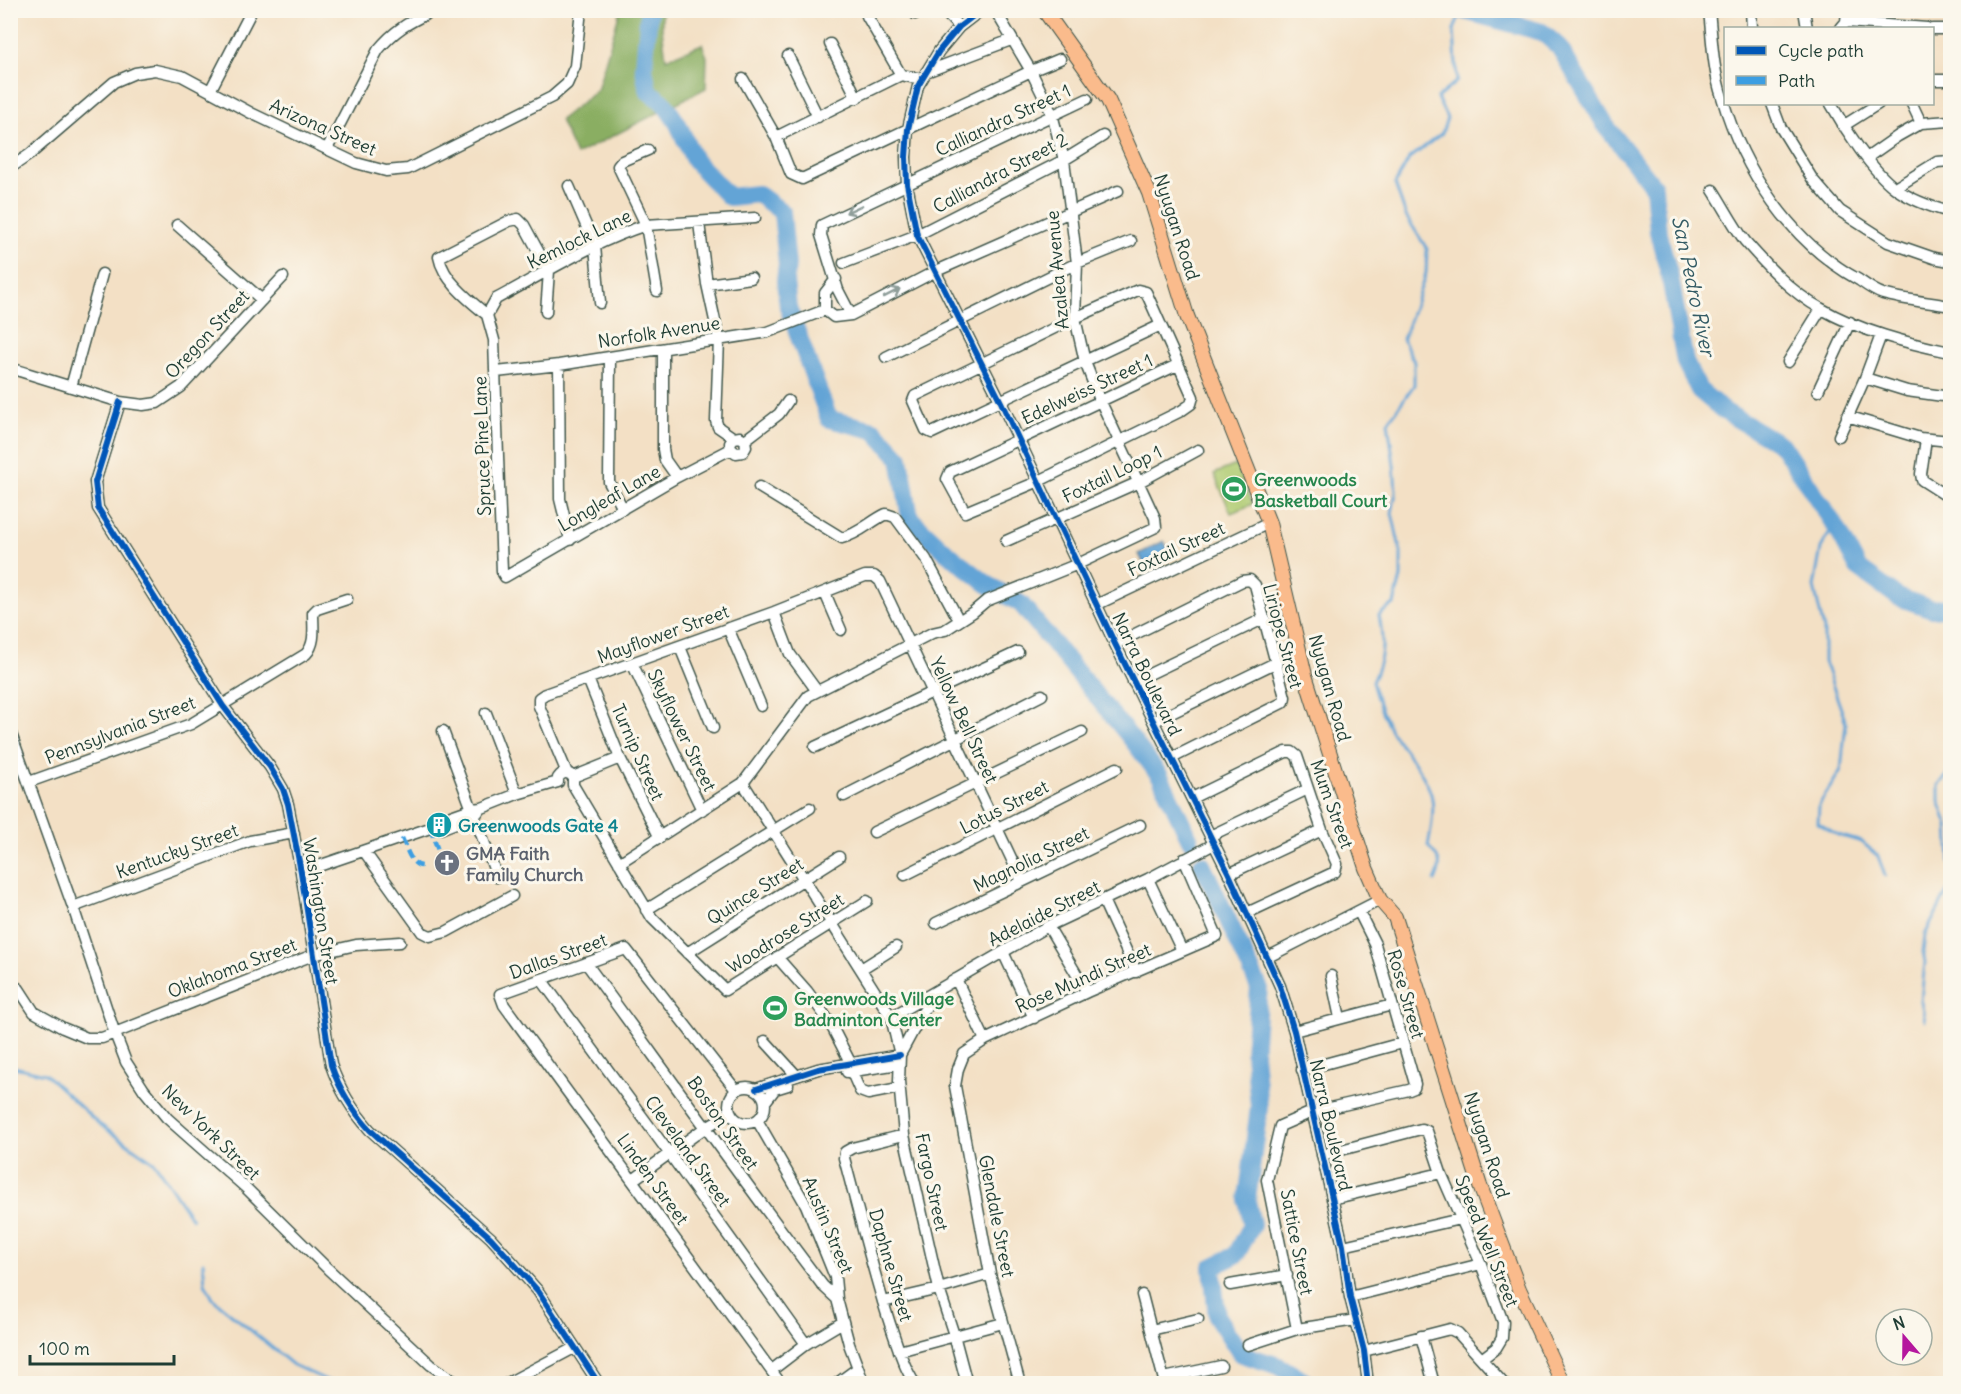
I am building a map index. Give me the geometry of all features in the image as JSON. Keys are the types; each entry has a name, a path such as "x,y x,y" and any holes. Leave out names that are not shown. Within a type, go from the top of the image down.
{"main road":[{"name":"Nyugan Road","path":"1044,10 1108,100 1149,193 1187,316 1269,523 1305,675 1366,868 1380,900 1395,917 1480,1186 1519,1289 1563,1383"}],"street":[{"path":"210,91 252,10"},
{"path":"327,149 378,50 400,27 434,10"},
{"name":"Arizona Street","path":"10,168 29,155 114,82 135,73 155,70 182,76 356,163 386,171 408,169 552,97 567,84 575,66 581,10"},
{"path":"943,10 959,27"},
{"name":"Narra Boulevard","path":"981,10 959,27 939,51 918,86 908,129 907,184 918,235 934,272 1001,402 1114,644 1230,874 1280,986 1294,1031 1343,1246 1350,1297 1364,1351 1368,1383"},
{"name":"Azalea Avenue","path":"995,10 1031,71 1052,114 1064,160 1077,263 1075,318 1085,362 1100,400 1155,518 1156,527 1078,564"},
{"path":"1709,10 1722,77 1721,95 1724,103"},
{"path":"1751,10 1752,27"},
{"path":"1804,10 1807,27"},
{"path":"867,16 901,75"},
{"path":"1845,20 1886,27"},
{"path":"1934,29 1950,29"},
{"path":"776,138 901,75 924,76 1011,40"},
{"path":"830,44 857,98"},
{"path":"788,56 818,117"},
{"path":"743,79 776,138 791,174 802,179 1060,59"},
{"path":"1934,80 1950,81"},
{"name":"Calliandra Street 1","path":"836,279 821,235 822,225 1087,99"},
{"path":"1725,105 1751,166 1779,211 1810,245 1844,272 1881,293 1950,306"},
{"path":"1772,105 1780,128 1813,180 1840,211 1888,242 1934,258 1950,261"},
{"path":"1832,105 1843,126 1895,188 1919,202 1950,212"},
{"path":"1843,126 1876,105"},
{"path":"1912,105 1921,123"},
{"path":"1868,157 1921,123 1950,121"},
{"name":"Calliandra Street 2","path":"844,263 918,235 1064,160 1103,136"},
{"path":"648,150 622,161 618,166 646,225 657,291"},
{"path":"1895,188 1937,162 1950,161"},
{"path":"569,186 595,246 600,303"},
{"path":"1713,190 1744,239 1772,269 1821,309 1904,343 1950,352"},
{"path":"836,279 825,293 822,311 834,317 851,315 934,272 1118,191"},
{"name":"Kemlock Lane","path":"488,315 496,299 595,246 646,225 755,218"},
{"path":"488,315 464,297 441,264 439,257 509,221 518,219 524,225 549,271 546,312"},
{"path":"699,223 707,284 719,339 716,421 718,427 740,439 779,414 788,401"},
{"path":"177,225 262,300"},
{"path":"886,357 1077,263 1131,241"},
{"path":"10,274 10,296"},
{"path":"71,387 102,274"},
{"name":"Oregon Street","path":"10,368 120,402 143,405 157,403 181,387 283,277"},
{"path":"707,284 750,278"},
{"path":"836,279 838,290 851,315"},
{"path":"1037,482 1191,404 1193,397 1146,291 1138,290 1075,318 912,398 928,433 932,433 1161,325"},
{"path":"1788,362 1821,309"},
{"name":"Norfolk Avenue","path":"496,372 559,365 768,332 822,311"},
{"name":"Spruce Pine Lane","path":"488,315 494,340 502,572 505,577"},
{"path":"1818,391 1850,322"},
{"path":"1839,436 1881,335"},
{"path":"663,349 663,449 665,460 677,477"},
{"path":"610,357 609,482 623,509"},
{"path":"559,365 560,499 570,540"},
{"name":"Edelweiss Street 1","path":"1037,482 965,512 947,479 948,475 1018,440 1177,365"},
{"path":"1865,378 1907,391 1950,397"},
{"name":"Washington Street","path":"120,402 95,482 98,508 223,706 273,771 288,804 331,1065 340,1090 352,1110 370,1130 491,1238 538,1291 599,1383"},
{"path":"1847,416 1926,439 1950,441"},
{"name":"Longleaf Lane","path":"505,577 677,477 731,449 730,443 740,439"},
{"path":"1926,439 1922,480 1950,498"},
{"name":"Foxtail Loop 1","path":"1006,540 1139,482 1198,450"},
{"path":"759,487 842,538 853,536 872,520 886,514 895,517 926,559 956,615"},
{"name":"Foxtail Street","path":"1096,605 1269,523"},
{"path":"932,633 943,623 969,608 1078,564"},
{"name":"Mayflower Street","path":"571,778 539,706 539,698 544,694 680,647 865,576 874,576"},
{"name":"Yellow Bell Street","path":"874,576 880,581 1022,880"},
{"name":"Liriope Street","path":"1114,644 1242,581 1250,580 1255,585 1277,662 1285,697 1284,702 1172,758"},
{"path":"825,593 841,630"},
{"name":"Pennsylvania Street","path":"29,782 191,724 223,706 306,654 312,648 313,613 317,609 347,599"},
{"path":"619,864 743,783 808,696 932,633 945,630 983,603"},
{"path":"774,612 790,654 817,691"},
{"path":"1133,682 1265,618"},
{"path":"728,628 760,706"},
{"path":"680,647 713,728"},
{"path":"815,747 1018,652"},
{"path":"1155,722 1277,662"},
{"name":"Skyflower Street","path":"632,663 702,810"},
{"name":"Turnip Street","path":"588,679 620,758 660,838"},
{"path":"844,796 1042,694"},
{"path":"486,712 517,794"},
{"path":"443,730 476,811 497,877"},
{"name":"New York Street","path":"10,731 73,907 114,1031 132,1072 144,1090 167,1118 245,1187 328,1269 431,1365 458,1383"},
{"path":"874,832 1082,732"},
{"name":"Mum Street","path":"1192,798 1286,752 1292,752 1297,756 1337,869 1335,872 1247,913"},
{"path":"301,872 430,828 437,822 558,782 560,775 571,778 620,758"},
{"name":"Lotus Street","path":"905,875 1117,768"},
{"name":"Woodrose Street","path":"571,778 646,910 724,990 867,901"},
{"path":"743,783 891,1017 900,1059 796,1075 756,1089 746,1087 736,1090 729,1104 731,1113 740,1121 757,1120 764,1112 765,1102 775,1089 852,1067"},
{"name":"Adelaide Street","path":"891,1017 1048,926 1148,879 1212,840 1308,789"},
{"path":"646,910 810,808"},
{"name":"Magnolia Street","path":"936,923 1140,825"},
{"path":"1230,874 1322,830"},
{"name":"Kentucky Street","path":"73,907 250,842 294,833"},
{"path":"364,851 422,932 430,936 446,932 513,896"},
{"name":"Quince Street","path":"687,953 839,857"},
{"name":"Rose Mundi Street","path":"964,1054 985,1040 1087,992 1217,936 1184,859"},
{"path":"1148,879 1182,951"},
{"path":"1103,900 1136,972"},
{"path":"1268,957 1380,900"},
{"name":"Rose Street","path":"1312,1112 1414,1088 1415,1084 1375,944 1359,912"},
{"path":"1048,926 1087,992"},
{"name":"Oklahoma Street","path":"10,983 20,989 34,1012 87,1038 102,1038 114,1031 313,955 356,945 400,942"},
{"path":"861,969 896,947"},
{"name":"Dallas Street","path":"500,994 626,949 736,1090"},
{"path":"1003,952 1034,1018"},
{"path":"777,957 807,991 829,1021 852,1067 860,1091 868,1094 899,1088"},
{"name":"Boston Street","path":"586,963 750,1190 823,1286 837,1299"},
{"path":"1331,976 1340,1018"},
{"path":"956,978 985,1040"},
{"name":"Cleveland Street","path":"541,979 806,1344"},
{"name":"Fargo Street","path":"934,992 900,1059 899,1088 904,1136 939,1289 967,1383"},
{"name":"Linden Street","path":"500,994 504,1005 781,1383"},
{"path":"1294,1031 1392,1005"},
{"path":"765,1041 796,1075"},
{"path":"1302,1070 1402,1043"},
{"name":"Glendale Street","path":"964,1054 955,1086 990,1274 1020,1383"},
{"path":"756,1089 765,1102"},
{"name":"Sattice Street","path":"1297,1329 1267,1180 1280,1126 1312,1112"},
{"path":"633,1180 706,1127 731,1113"},
{"name":"Austin Street","path":"757,1120 806,1205 835,1277 837,1299 843,1322 864,1383"},
{"name":"Speed Well Street","path":"1322,1155 1421,1130 1427,1131 1441,1173 1481,1264 1503,1322 1502,1338 1496,1348 1483,1358"},
{"name":"Daphne Street","path":"904,1136 852,1148 845,1152 844,1158 883,1302 899,1351 915,1383"},
{"path":"1332,1199 1441,1173"},
{"path":"1343,1246 1460,1218"},
{"path":"1350,1297 1481,1264"},
{"path":"883,1302 990,1274"},
{"path":"1230,1285 1287,1275"},
{"path":"1142,1295 1164,1381 1221,1366"},
{"path":"1150,1330 1198,1319"},
{"path":"1248,1345 1297,1329 1356,1320"},
{"path":"772,1370 806,1344 843,1322"},
{"path":"899,1351 1003,1323"},
{"path":"1364,1351 1450,1329 1458,1333 1483,1358 1504,1383"},
{"path":"1421,1336 1434,1383"},
{"path":"506,1383 574,1348"},
{"path":"836,1383 858,1368"}],"green space":[{"path":"620,11 662,11 666,59 702,44 707,57 706,88 576,155 560,120 597,90"},
{"name":"Greenwoods Basketball Court","path":"1236,465 1253,504 1231,513 1214,474"}],"water":[{"path":"1164,541 1171,555 1146,568 1139,554"}],"waterway":[{"path":"649,10 644,68 648,91 663,102 678,124 694,160 729,197 758,194 782,212 788,307 829,419 874,430 900,458 910,518 945,551 987,584 1021,604 1160,776 1190,840"},
{"name":"San Pedro River","path":"1461,10 1542,32 1559,47 1606,126 1654,187 1658,232 1670,277 1685,362 1699,390 1724,411 1783,446 1839,532 1858,568 1898,597 1932,609 1950,607"},
{"path":"1435,881 1439,862 1428,846 1433,813 1431,794 1420,771 1389,728 1372,682 1382,649 1379,615 1394,604 1401,577 1401,553 1392,513 1396,492 1388,422 1414,385 1414,362 1403,339 1426,273 1427,249 1406,216 1395,184 1409,159 1442,133 1447,118 1437,98 1457,81 1454,30 1461,11"},
{"path":"1834,525 1821,548 1814,587 1824,630 1824,661 1846,723 1841,770 1819,805 1818,823 1838,835 1862,842 1878,856 1885,876"},
{"path":"1950,773 1939,784 1939,801 1948,825 1950,863"},
{"path":"1202,864 1259,987 1254,1054 1259,1107 1247,1200 1252,1225 1236,1255 1212,1267 1217,1317 1241,1354 1279,1366 1309,1384"},
{"path":"1925,1021 1921,1001 1925,935 1950,886"},
{"path":"10,1066 45,1074 99,1124 154,1162 192,1219"},
{"path":"203,1262 205,1283 213,1299 293,1365 335,1384"}],"marked path":[{"path":"430,828 440,856"},
{"path":"402,838 413,861 420,866 425,866"}],"cycle path":[{"path":"981,10 959,27 939,51 918,86 908,129 906,157 907,184 917,235 1001,402 1115,644 1229,874 1280,986 1294,1031 1343,1246 1350,1297 1364,1351 1368,1384"},
{"path":"120,402 95,482 98,508 223,706 270,767 283,789 301,872 331,1065 338,1083 352,1108 370,1130 491,1238 538,1291 599,1384"},
{"path":"756,1089 818,1069 900,1055"}],"place":[{"name":"Greenwoods Basketball Court","path":"1234,489"},
{"name":"Greenwoods Gate 4","path":"439,825"},
{"name":"GMA Faith Family Church","path":"447,863"},
{"name":"Greenwoods Village Badminton Center","path":"775,1008"}]}
